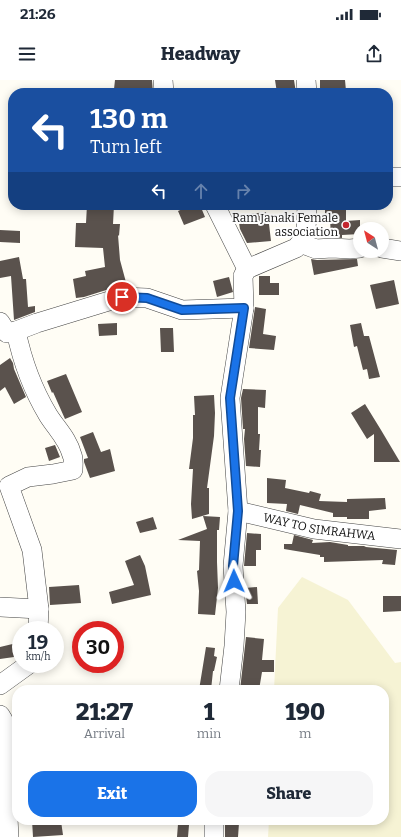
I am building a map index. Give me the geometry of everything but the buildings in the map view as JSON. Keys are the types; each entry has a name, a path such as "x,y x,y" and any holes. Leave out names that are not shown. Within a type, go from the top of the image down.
{"street":[{"path":"218,210 247,269"},
{"path":"230,685 236,612 233,566 238,511 230,398 244,308 244,276 247,269 296,248 306,235 308,210"},
{"path":"300,243 316,249 353,249"},
{"path":"389,249 401,251"},
{"path":"38,621 39,609 32,550 9,486 28,477 72,470 73,456 63,434 49,416 38,395 20,351 8,327 37,323 122,297 147,298 182,310 244,308"},
{"name":"WAY TO SIMRAHWA","path":"238,511 314,529 401,539"},
{"path":"0,607 39,609"},
{"path":"0,684 16,673"},
{"path":"0,715 2,720 9,837"},
{"path":"214,825 214,837"}],"shaded area":[{"path":"302,577 348,600 395,663 401,662 401,837 268,837 269,825 389,825 389,685 274,685 278,608"}],"place":[{"name":"Ram Janaki Female association","path":"346,225"}],"route":[{"path":"122,297 147,298 182,310 244,308 230,398 238,511 233,566 234,581"}]}
